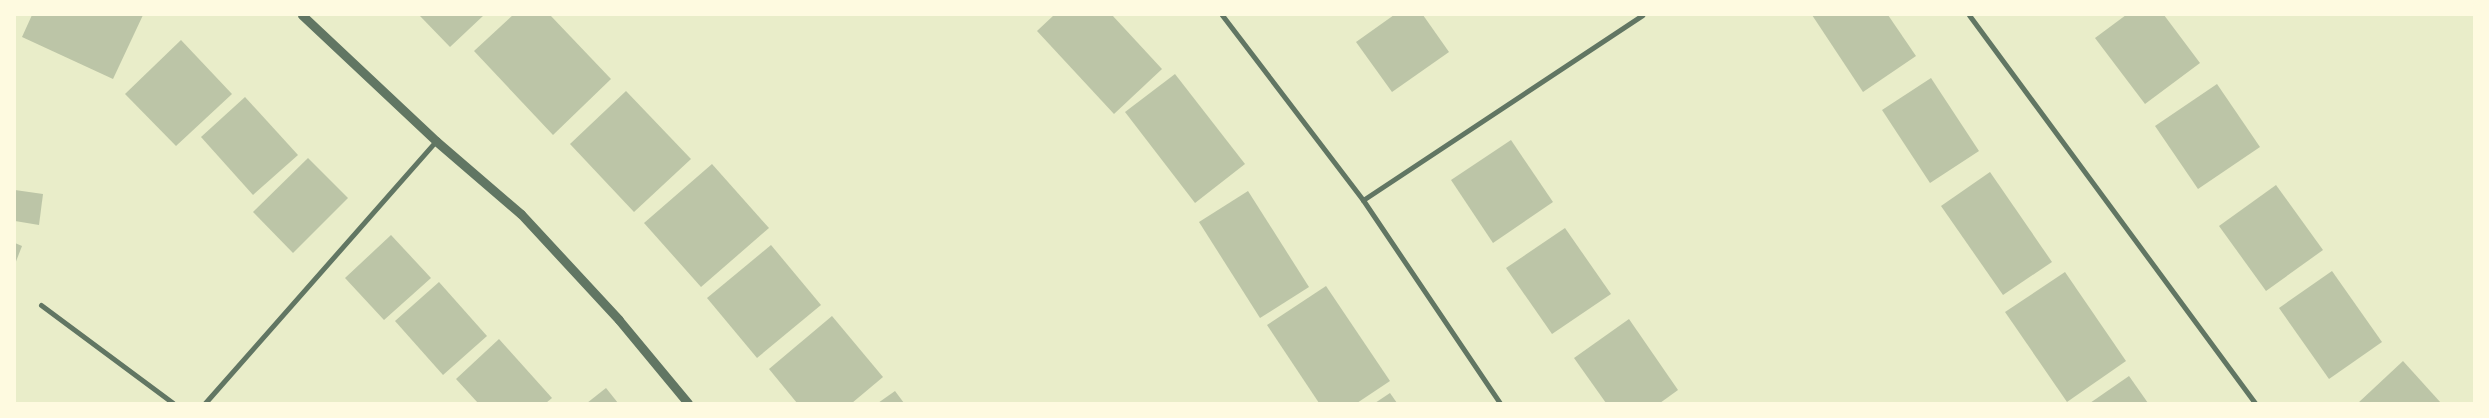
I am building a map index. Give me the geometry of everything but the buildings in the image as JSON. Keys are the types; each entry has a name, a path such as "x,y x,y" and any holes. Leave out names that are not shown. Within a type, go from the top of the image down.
{"street":[{"path":"302,15 436,141 520,214 619,320 688,403"},
{"path":"1222,15 1363,200 1500,403"},
{"path":"1363,200 1642,15"},
{"path":"1969,15 2255,403"},
{"path":"206,403 436,141"},
{"path":"41,305 173,403"}]}
